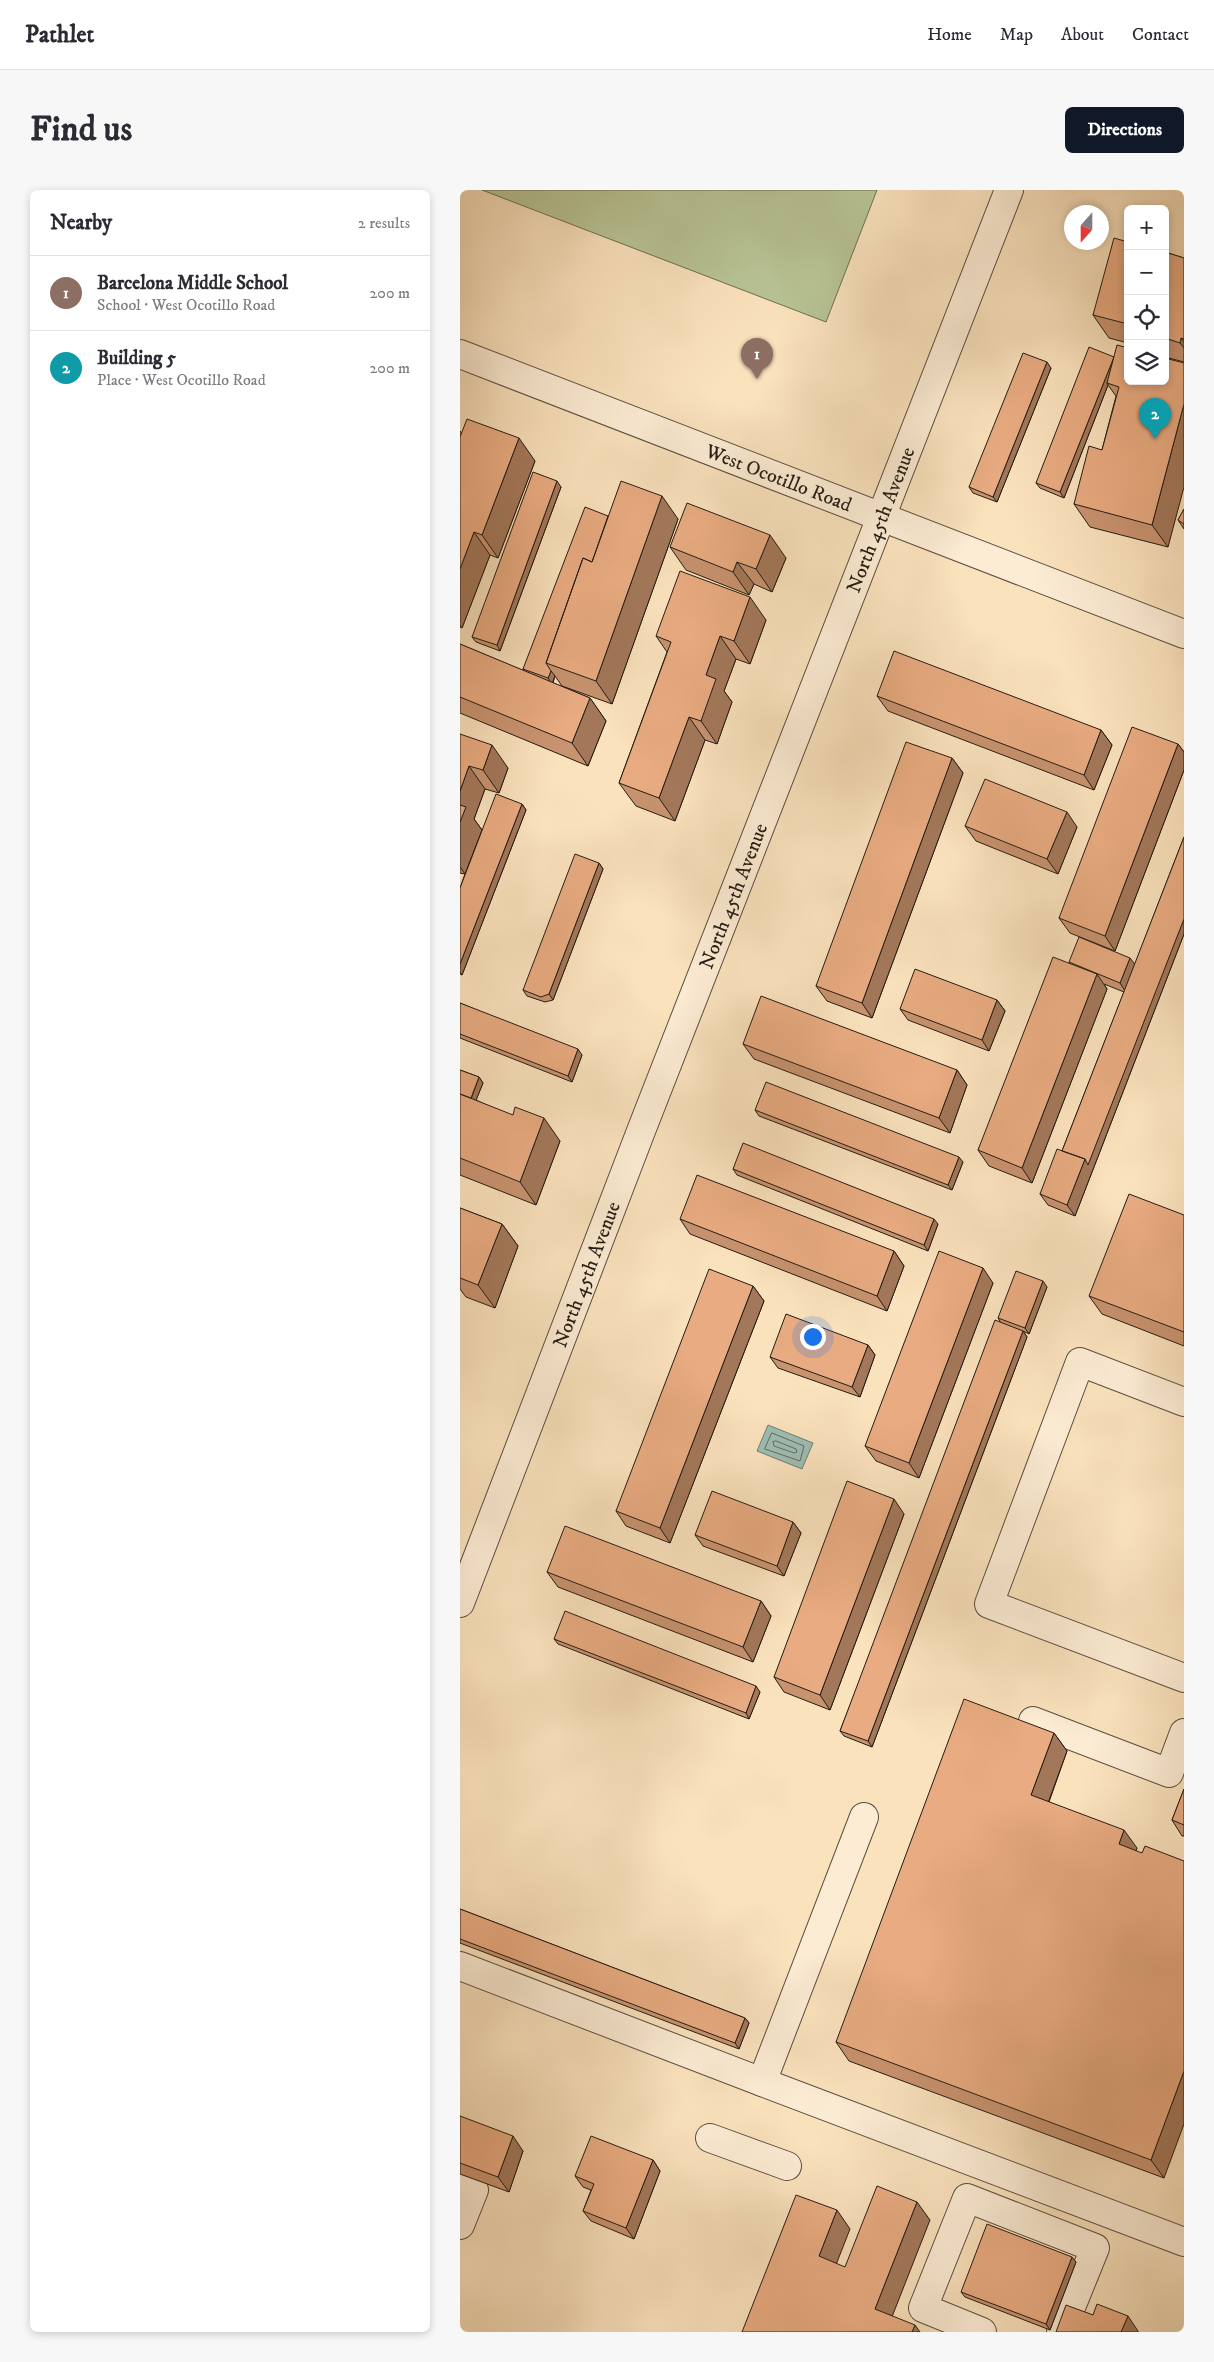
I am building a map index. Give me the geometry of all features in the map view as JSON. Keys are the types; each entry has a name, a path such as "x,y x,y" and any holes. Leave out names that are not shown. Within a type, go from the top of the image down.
{"street":[{"name":"North 45th Avenue","path":"460,1603 641,1131 882,518 1008,190"},
{"name":"West Ocotillo Road","path":"460,354 1184,634"},
{"path":"1184,1402 1080,1362 988,1604 1184,1678"},
{"path":"1033,1721 1169,1773 1184,1733"},
{"path":"762,2082 864,1817"},
{"path":"460,1966 1184,2242"},
{"path":"710,2138 787,2166"},
{"path":"1004,2212 1017,2179"},
{"path":"460,2185 474,2190 460,2224"},
{"path":"982,2332 923,2308 967,2198 1095,2248 1061,2332"}],"green space":[{"path":"482,190 877,190 826,322"}],"water":[{"path":"768,1425 813,1443 802,1469 757,1451"}],"building":[{"path":"1114,238 1124,241 1124,323 1093,315"},
{"path":"1169,253 1184,258 1184,339 1181,338 1180,343 1169,339"},
{"path":"1117,345 1124,347 1124,385 1169,385 1169,359 1184,363 1184,404 1152,525 1074,504 1089,446 1102,450 1119,387 1107,383"},
{"path":"1089,347 1114,357 1060,492 1036,483"},
{"path":"1023,353 1047,362 993,497 969,487"},
{"path":"467,419 519,438 482,535 474,532 460,569 460,437"},
{"path":"533,472 557,481 497,645 472,637"},
{"path":"621,481 662,496 596,681 546,663 583,558 592,562"},
{"path":"687,503 770,535 756,569 737,562 733,572 670,547"},
{"path":"585,507 608,516 592,562 583,558 546,663 551,671 548,678 523,669"},
{"path":"1184,509 1184,524 1178,520"},
{"path":"680,571 750,597 734,641 720,636 706,675 716,679 701,721 689,717 659,798 619,783 671,642 656,636"},
{"path":"460,644 590,698 572,743 460,697"},
{"path":"894,651 1101,730 1084,775 877,696"},
{"path":"1132,727 1178,744 1105,936 1059,918"},
{"path":"460,734 492,745 483,770 469,766 460,791"},
{"path":"906,742 952,758 862,1003 816,986"},
{"path":"985,779 1067,812 1047,859 965,826"},
{"path":"496,794 522,804 460,964 460,888"},
{"path":"460,805 466,807 460,822"},
{"path":"1184,837 1184,919 1088,1165 1085,1159 1062,1151"},
{"path":"575,854 599,863 549,994 541,997 523,990"},
{"path":"1079,937 1130,958 1120,983 1069,962"},
{"path":"1053,957 1097,974 1022,1168 978,1150"},
{"path":"915,969 997,1000 982,1040 900,1009"},
{"path":"761,996 957,1070 939,1118 743,1044"},
{"path":"460,1003 578,1049 568,1076 460,1034"},
{"path":"460,1070 479,1077 471,1098 460,1094"},
{"path":"766,1082 959,1157 948,1185 755,1110"},
{"path":"460,1094 513,1115 515,1107 544,1118 520,1182 460,1158"},
{"path":"743,1143 934,1219 924,1245 733,1169"},
{"path":"1057,1149 1085,1159 1067,1205 1040,1194"},
{"path":"697,1175 894,1251 877,1296 680,1219"},
{"path":"1129,1194 1184,1215 1184,1332 1089,1296"},
{"path":"460,1208 502,1224 478,1285 460,1278"},
{"path":"939,1251 983,1268 909,1463 865,1446"},
{"path":"709,1269 753,1286 660,1528 616,1511"},
{"path":"1016,1271 1043,1281 1025,1328 998,1318"},
{"path":"786,1314 868,1345 852,1387 770,1357"},
{"path":"995,1320 1023,1331 868,1741 840,1731"},
{"path":"847,1481 894,1499 820,1695 774,1677"},
{"path":"712,1491 793,1522 777,1566 695,1535"},
{"path":"565,1526 761,1601 743,1647 547,1572"},
{"path":"565,1611 756,1686 746,1713 554,1639"},
{"path":"964,1699 1054,1733 1031,1795 1124,1830 1119,1844 1142,1853 1145,1846 1184,1861 1184,2071 1151,2160 836,2042"},
{"path":"1184,1789 1184,1825 1172,1820"},
{"path":"460,1909 745,2018 735,2043 460,1939"},
{"path":"460,2116 513,2136 498,2177 460,2163"},
{"path":"591,2136 653,2160 626,2228 583,2211 594,2184 575,2176"},
{"path":"877,2186 917,2202 875,2309 915,2325 912,2332 742,2332 796,2195 837,2210 819,2256 845,2267"},
{"path":"987,2224 1072,2257 1046,2324 961,2292"},
{"path":"1097,2304 1128,2316 1121,2332 1056,2332 1066,2305 1093,2315"}],"place":[{"name":"Barcelona Middle School","path":"757,379"},
{"name":"Building 5","path":"1155,439"}]}
